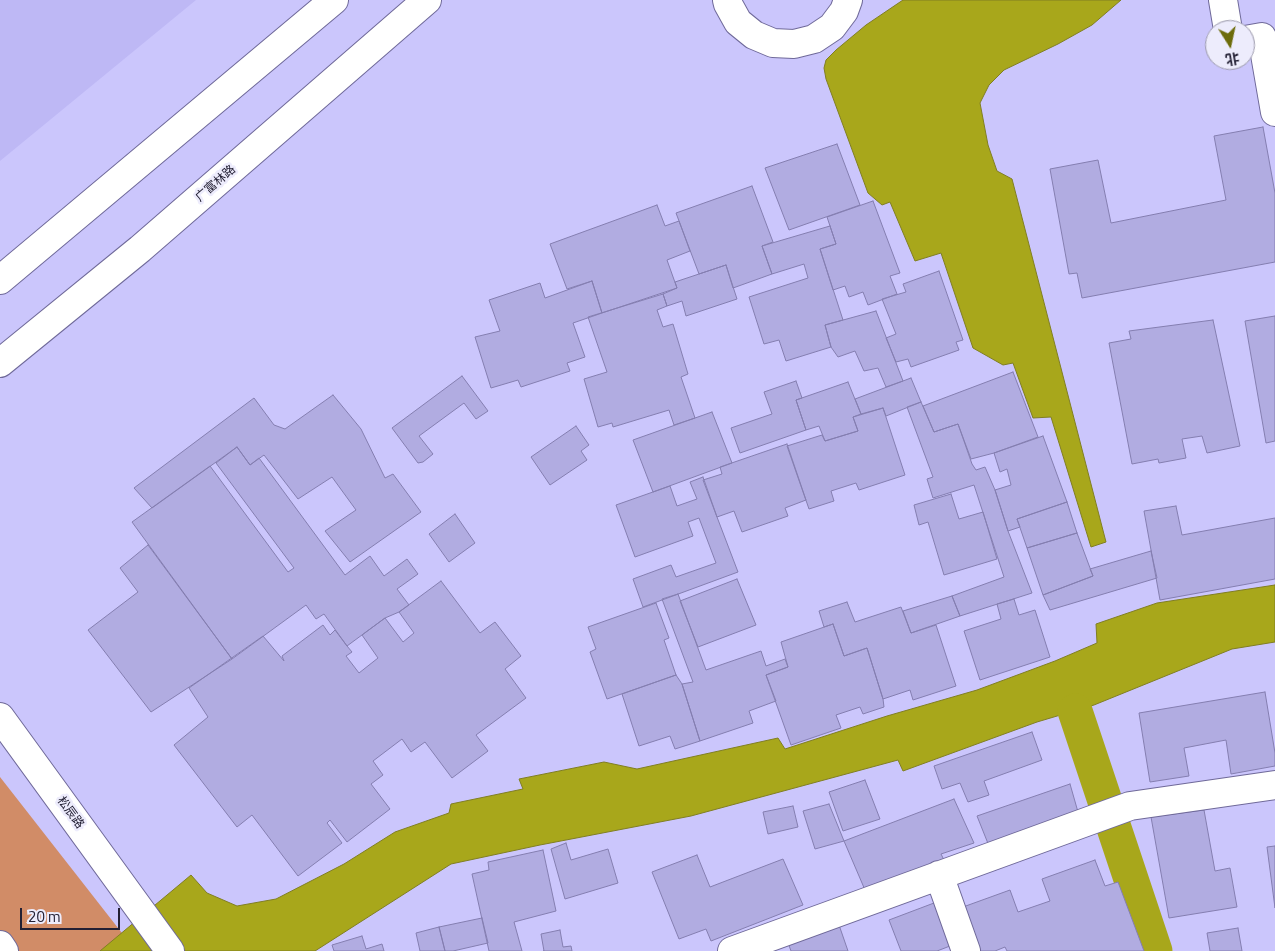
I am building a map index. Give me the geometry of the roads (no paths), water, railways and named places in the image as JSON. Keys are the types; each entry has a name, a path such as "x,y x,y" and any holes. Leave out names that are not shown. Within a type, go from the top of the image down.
{"street":[{"path":"0,280 334,0"},
{"name":"广富林路","path":"0,363 140,249 427,0"},
{"path":"727,0 738,22 754,36 773,43 794,44 814,39 832,27 844,10 848,0"},
{"path":"1255,34 1262,37 1275,112"},
{"name":"松辰路","path":"0,717 170,951"},
{"path":"732,951 1130,806 1275,785"},
{"path":"939,876 966,951"},
{"path":"0,945 4,951"}],"waterway":[{"path":"1075,711 1155,951"}]}
